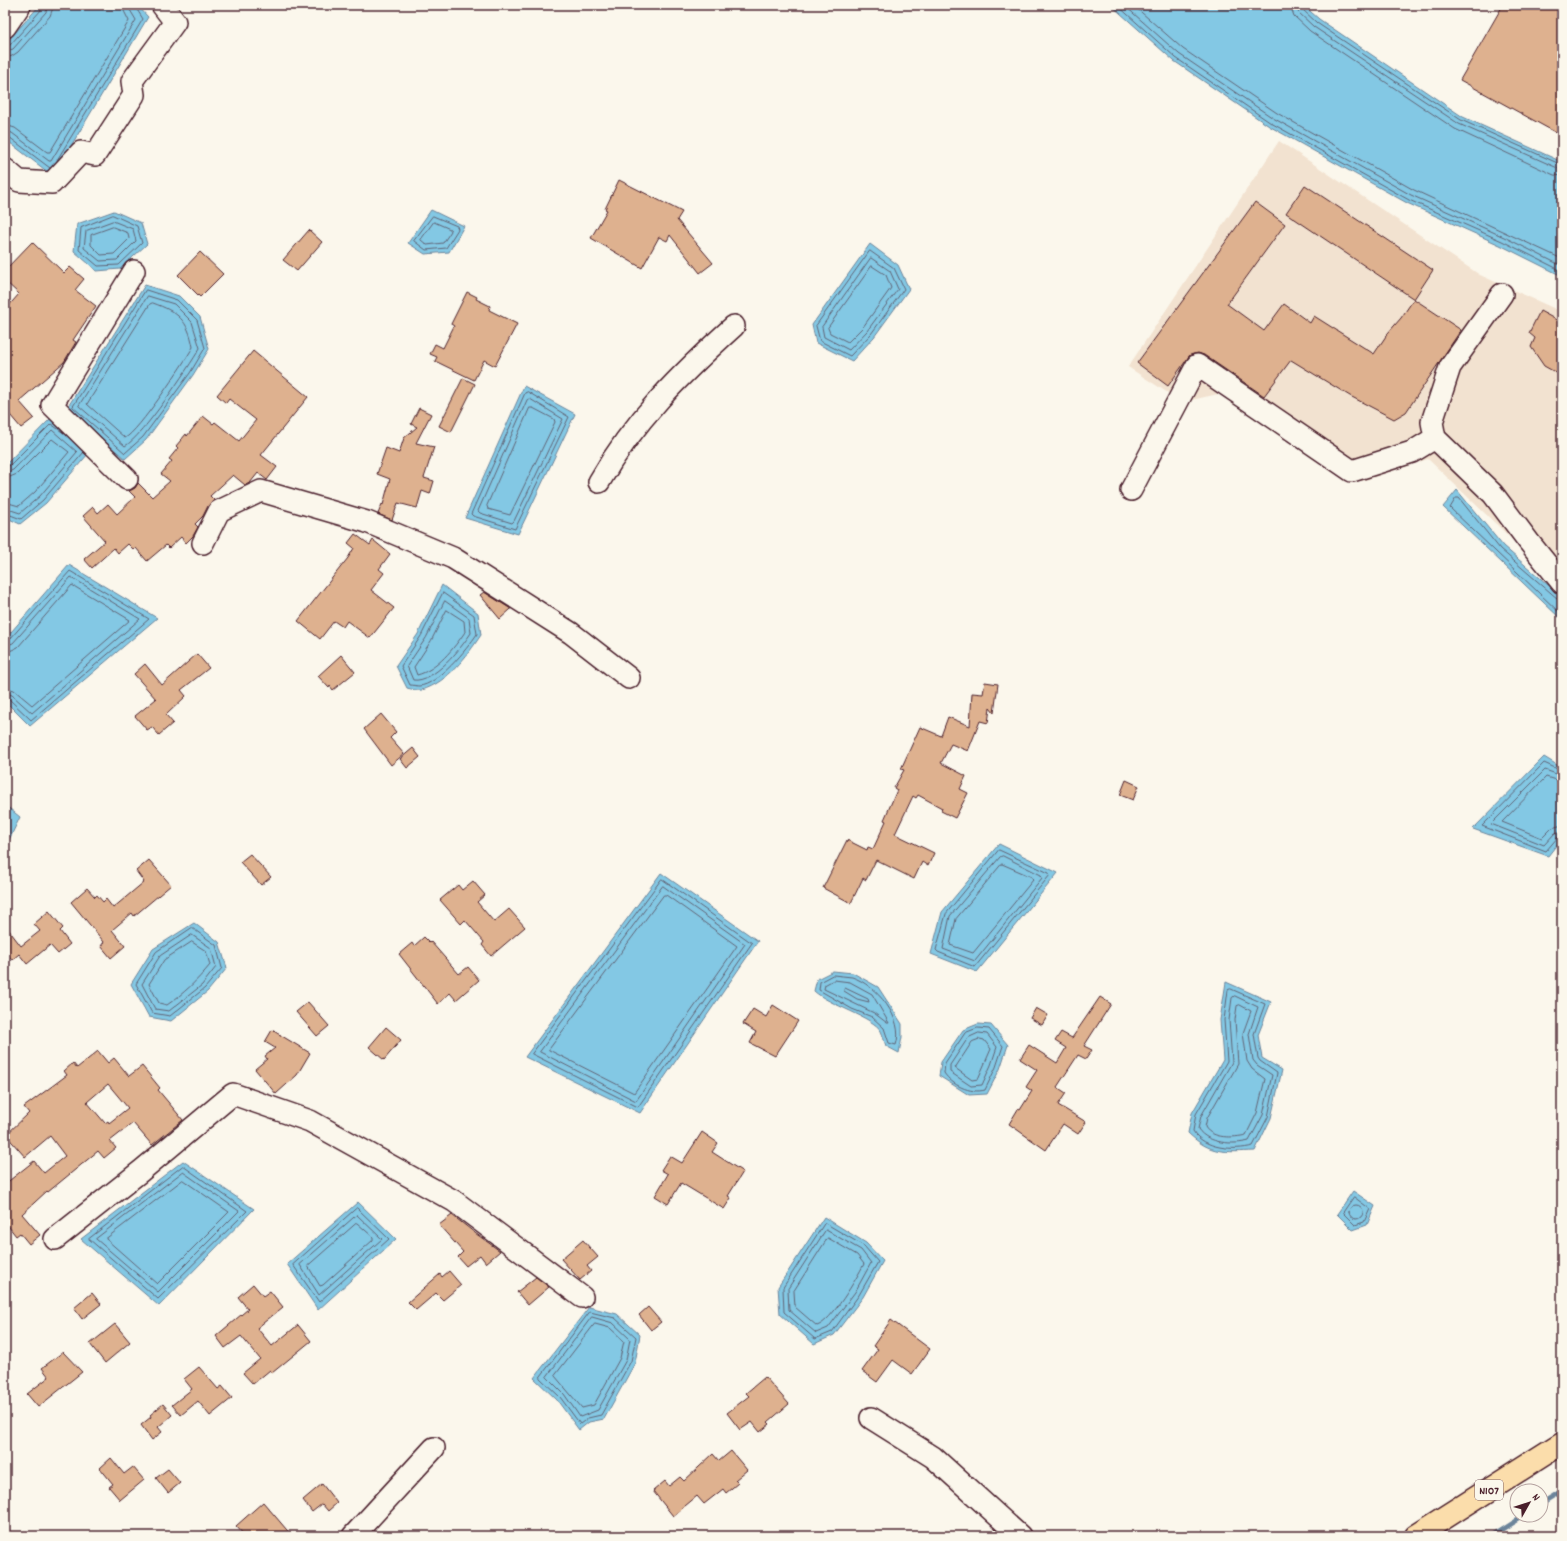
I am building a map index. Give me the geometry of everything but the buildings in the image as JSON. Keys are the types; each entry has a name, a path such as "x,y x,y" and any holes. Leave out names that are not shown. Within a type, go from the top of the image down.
{"highway":[{"name":"N107","path":"1416,1536 1562,1443"}],"street":[{"path":"5,27 20,5"},
{"path":"5,169 19,182 52,183 81,152 95,155 134,95 132,81 175,22 162,5"},
{"path":"127,479 52,405 134,271"},
{"path":"1502,294 1450,367 1432,422 1435,438 1493,494 1562,583"},
{"path":"599,482 617,451 675,381 734,326"},
{"path":"1131,490 1197,365 1352,471 1412,452 1435,438"},
{"path":"203,542 219,511 260,491 367,522 453,558 571,633 629,678"},
{"path":"55,1239 141,1171 234,1094 310,1121 454,1201 582,1297"},
{"path":"871,1418 933,1457 1020,1536"},
{"path":"354,1536 434,1448"}],"shaded area":[{"path":"1279,141 1480,275 1562,312 1562,587 1428,459 1362,481 1223,393 1182,402 1128,367"}],"water":[{"path":"40,5 137,5 148,17 53,176 5,139 5,44"},
{"path":"1111,5 1303,5 1319,19 1463,117 1562,162 1562,276 1500,245 1407,203 1269,126 1174,61"},
{"path":"431,210 464,226 449,252 425,254 408,243"},
{"path":"114,211 141,223 147,244 120,269 97,271 74,251 77,224"},
{"path":"870,244 898,265 909,289 874,337 852,361 816,343 812,325"},
{"path":"145,285 179,296 200,317 209,349 193,375 146,440 125,459 67,408"},
{"path":"524,386 575,414 518,534 465,518"},
{"path":"52,417 88,454 46,503 20,524 5,517 5,465"},
{"path":"1457,490 1503,546 1562,597 1562,620 1443,507"},
{"path":"69,565 157,618 30,726 5,701 5,639"},
{"path":"442,585 478,613 481,635 463,660 440,681 422,690 407,688 396,666 418,634"},
{"path":"1544,757 1562,768 1562,838 1548,856 1473,829"},
{"path":"5,805 20,817 9,840 5,843"},
{"path":"999,844 1058,873 977,972 931,954 942,912"},
{"path":"661,873 758,941 640,1113 525,1057"},
{"path":"194,923 219,942 227,968 208,991 171,1021 149,1017 131,984 153,949"},
{"path":"833,971 853,973 878,987 902,1024 902,1037 899,1053 886,1046 881,1031 876,1026 814,991 817,979"},
{"path":"1226,982 1271,1002 1258,1035 1262,1058 1282,1070 1271,1118 1255,1151 1227,1152 1211,1149 1188,1133 1192,1113 1223,1060 1220,1020"},
{"path":"978,1024 991,1025 1008,1045 1000,1069 987,1094 969,1095 939,1076 941,1062 963,1030"},
{"path":"183,1161 254,1209 159,1306 81,1239"},
{"path":"1353,1191 1375,1206 1367,1225 1353,1230 1337,1214"},
{"path":"358,1202 396,1239 318,1310 287,1264"},
{"path":"824,1217 866,1243 883,1261 863,1297 834,1335 814,1344 780,1314 778,1287"},
{"path":"589,1307 617,1314 640,1335 635,1363 604,1419 589,1422 579,1430 557,1400 534,1378"}],"waterway":[{"path":"1549,1499 1562,1491"},
{"path":"1490,1536 1510,1523"}]}
